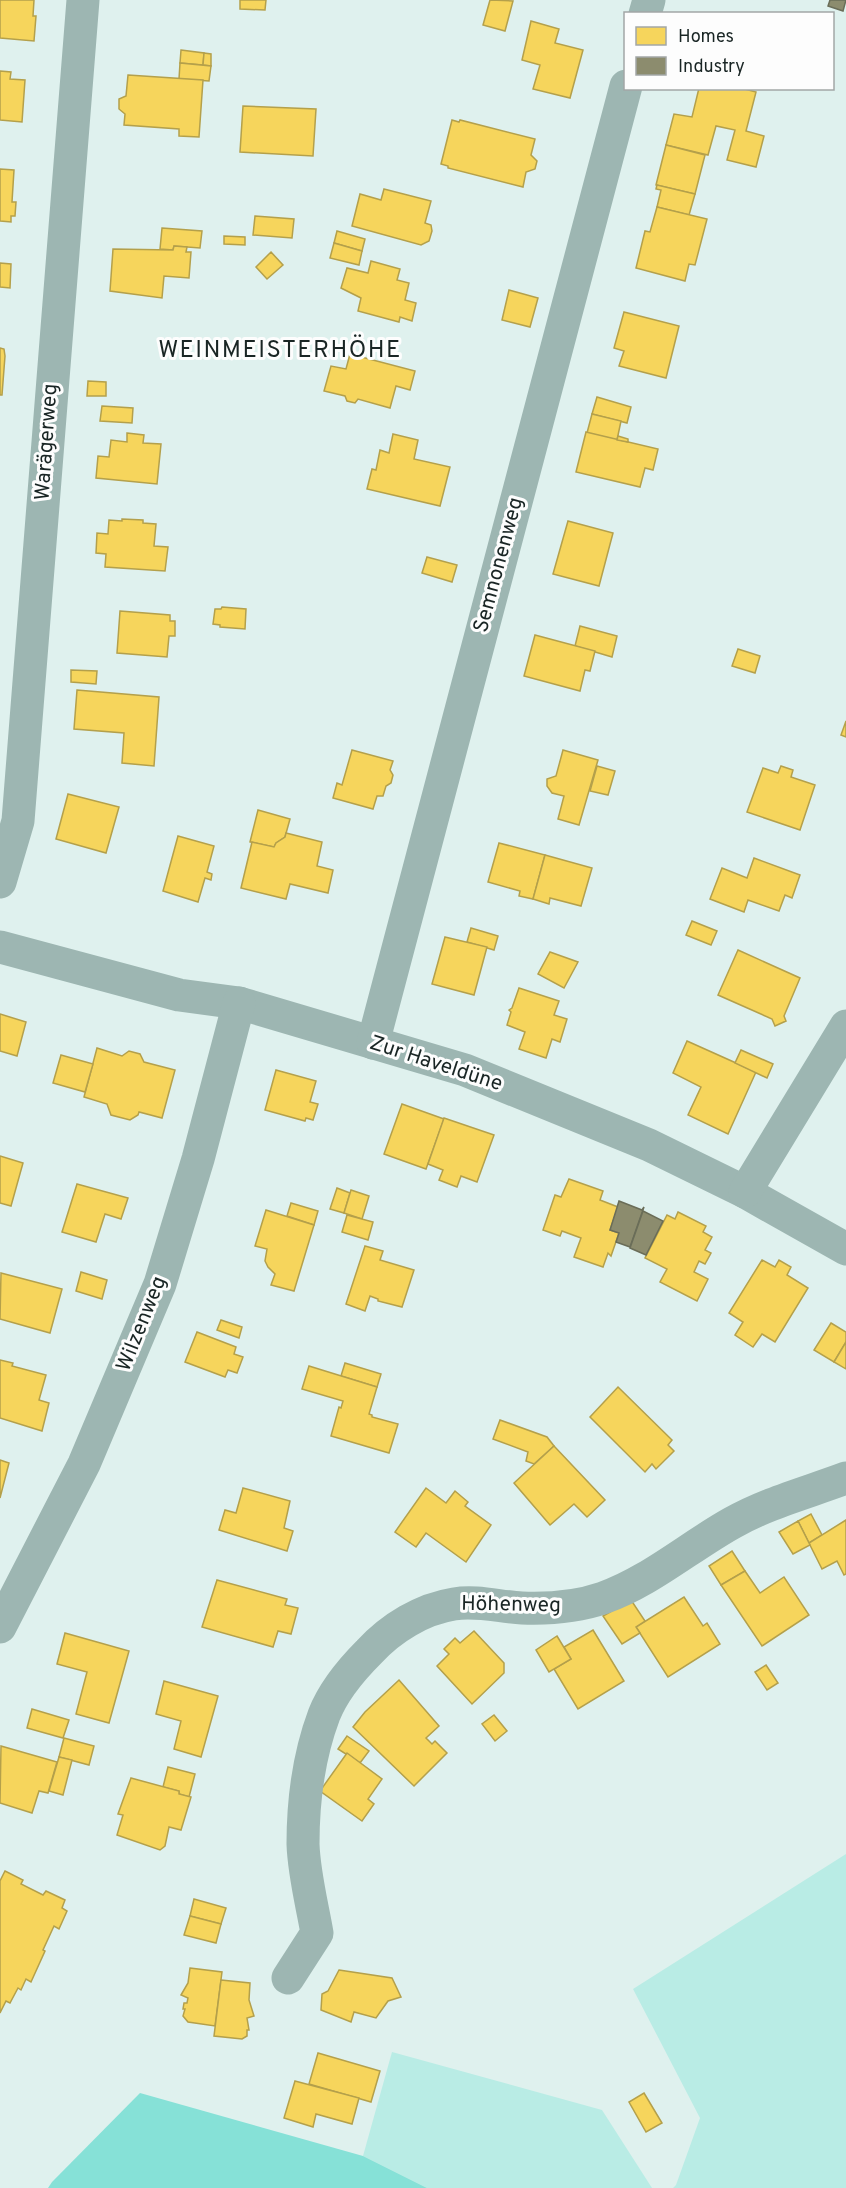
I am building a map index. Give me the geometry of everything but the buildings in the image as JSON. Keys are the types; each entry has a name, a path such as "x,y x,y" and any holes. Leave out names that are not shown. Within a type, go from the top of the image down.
{"street":[{"name":"Warägerweg","path":"0,882 18,821 83,0"},
{"name":"Semnonenweg","path":"374,1043 625,90"},
{"name":"Zur Haveldüne","path":"0,947 179,995 238,1004 465,1070 649,1145 745,1192 846,1249"},
{"name":"Wilzenweg","path":"0,1627 84,1464 160,1284 198,1159 238,1004"},
{"path":"745,1192 846,1026"},
{"name":"Höhenweg","path":"288,1978 317,1934 303,1846 305,1800 310,1764 325,1713 333,1698 355,1666 384,1636 426,1611 455,1604 565,1608 603,1598 644,1578 734,1522 846,1478"}],"shaded area":[{"path":"846,1854 846,2188 673,2188 700,2118 633,1989"},
{"path":"392,2052 602,2110 652,2188 427,2188 363,2156"},
{"path":"140,2093 363,2156 427,2188 48,2188"}],"district":[{"name":"WEINMEISTERHÖHE","path":"280,351"}]}
